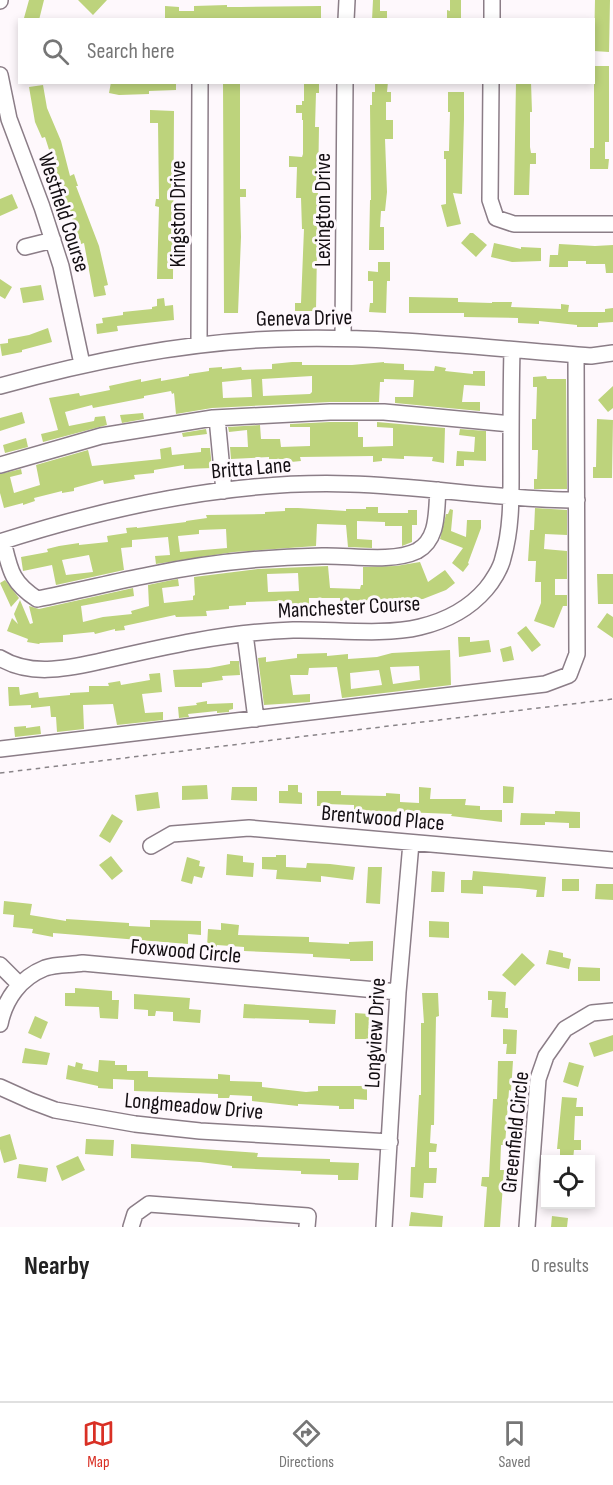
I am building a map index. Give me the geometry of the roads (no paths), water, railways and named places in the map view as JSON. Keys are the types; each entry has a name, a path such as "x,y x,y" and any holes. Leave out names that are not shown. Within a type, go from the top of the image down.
{"street":[{"path":"346,0 346,18"},
{"path":"492,0 492,18"},
{"name":"Westfield Course","path":"0,75 9,119 61,266 82,364"},
{"name":"Kingston Drive","path":"199,345 200,84"},
{"name":"Lexington Drive","path":"343,338 345,84"},
{"path":"491,84 489,200 496,218 514,224 613,224"},
{"path":"25,248 53,240"},
{"name":"Geneva Drive","path":"0,386 82,364 199,345 276,339 343,338 425,341 576,355 613,354"},
{"name":"Manchester Course","path":"0,658 9,664 40,670 72,668 180,643 245,634 292,630 417,628 448,619 486,589 503,560 510,528 512,350"},
{"path":"0,749 545,684 569,675 577,654 576,355"},
{"path":"0,465 101,436 217,418 330,412 384,412 511,424"},
{"path":"217,418 224,491"},
{"name":"Britta Lane","path":"2,541 130,506 224,491 285,485 348,484 533,500 577,500"},
{"path":"2,541 12,574 25,591 37,599 157,573 230,562 276,558 405,555 426,544 433,534 438,490"},
{"path":"245,634 256,719"},
{"name":"Brentwood Place","path":"151,846 172,834 249,828 613,860"},
{"name":"Longview Drive","path":"384,1227 398,992 411,843"},
{"name":"Foxwood Circle","path":"19,984 46,968 83,963 398,992"},
{"path":"0,965 19,984 7,1002 0,1024"},
{"name":"Greenfield Circle","path":"527,1227 538,1079 546,1056 565,1029 592,1013 613,1011"},
{"name":"Longmeadow Drive","path":"0,1087 55,1110 135,1124 200,1131 390,1142"},
{"path":"131,1227 135,1214 149,1204 308,1216 307,1227"}]}
